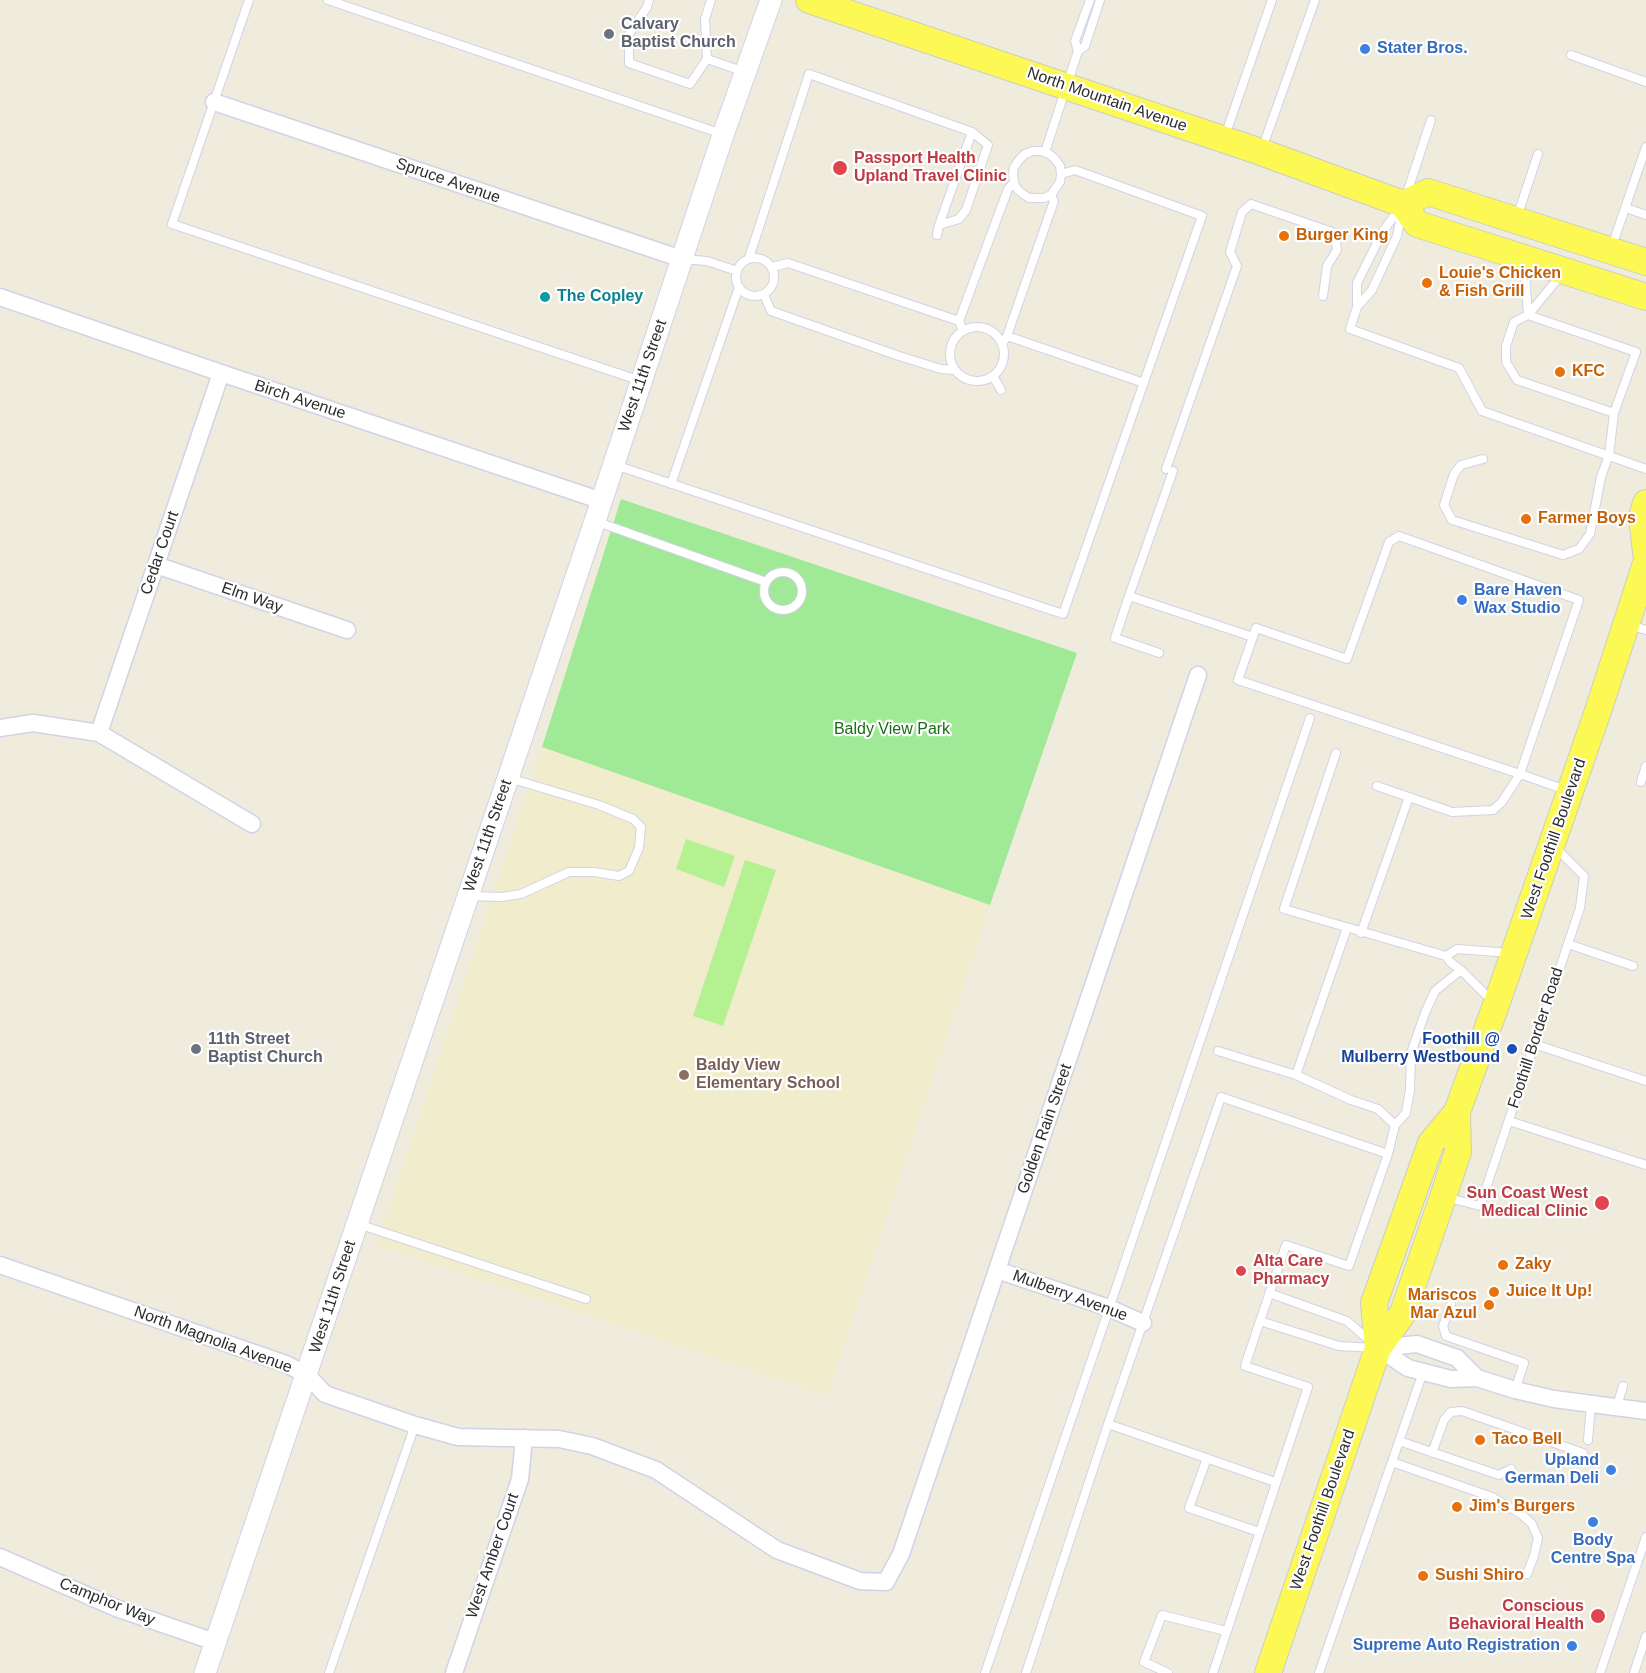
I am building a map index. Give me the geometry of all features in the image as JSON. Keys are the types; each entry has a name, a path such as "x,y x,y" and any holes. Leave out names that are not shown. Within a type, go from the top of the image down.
{"main road":[{"name":"North Mountain Avenue","path":"809,0 1261,152 1403,204 1418,224 1646,297"},
{"path":"1403,204 1428,192 1646,262"},
{"path":"1646,503 1642,517 1646,552"},
{"name":"West Foothill Boulevard","path":"1378,1348 1374,1303 1431,1143 1457,1112 1569,791 1636,627 1646,563"},
{"name":"West Foothill Boulevard","path":"1268,1673 1378,1348 1403,1313 1443,1197 1458,1152 1457,1112"}],"street":[{"name":"West 11th Street","path":"205,1673 595,522 723,135 771,0"},
{"name":"Spruce Avenue","path":"214,102 682,259"},
{"name":"Birch Avenue","path":"0,297 602,501"},
{"name":"Cedar Court","path":"99,733 221,373"},
{"name":"Elm Way","path":"156,565 347,630"},
{"name":"Golden Rain Street","path":"886,1582 901,1554 1198,675"},
{"path":"0,728 33,723 99,733 252,824"},
{"name":"North Magnolia Avenue","path":"0,1265 286,1364 307,1375 325,1394 415,1425 458,1437 559,1439 592,1446 656,1470 777,1550 860,1581 886,1582"},
{"name":"Mulberry Avenue","path":"997,1270 1110,1308 1143,1323"},
{"path":"1378,1348 1417,1344 1457,1358 1477,1378"},
{"path":"1378,1348 1408,1368 1451,1379 1477,1378 1554,1399 1646,1411"},
{"name":"West Amber Court","path":"454,1673 519,1479 524,1438"},
{"name":"Camphor Way","path":"0,1557 116,1608 215,1642"}],"lane":[{"path":"249,0 172,224 642,381"},
{"path":"328,0 723,135"},
{"path":"650,0 629,34 629,63 690,84 707,59 705,19 711,0"},
{"path":"1078,51 1075,41 1090,0"},
{"path":"1045,152 1065,86 1078,51 1085,46 1100,0"},
{"path":"1224,140 1272,0"},
{"path":"1261,152 1315,0"},
{"path":"1571,55 1646,82"},
{"path":"707,59 746,72"},
{"path":"749,258 809,74 972,132 988,145 966,210 959,219 939,225"},
{"path":"1357,307 1372,290 1397,236 1403,204 1431,120"},
{"path":"937,235 972,132"},
{"path":"1611,250 1646,147"},
{"path":"1033,151 1045,152 1055,159 1060,166 1061,174 1060,182 1051,195 1044,198 1029,198 1017,189 1013,174 1014,167 1019,160 1025,154 1033,151"},
{"path":"1516,220 1538,154"},
{"path":"613,465 1063,614 1202,216 1075,170 1061,174"},
{"path":"963,332 959,321 1008,189 1014,182"},
{"path":"1051,195 1054,201 1005,340 1003,362 999,370 986,380 977,382 961,377 951,363 950,354 956,337 978,327 1005,340 1144,383"},
{"path":"1159,653 1115,638 1237,266 1230,252 1242,212 1251,204 1335,232 1337,250 1327,266 1323,296"},
{"path":"1403,204 1383,231 1357,283 1357,307 1350,329 1459,368 1482,411 1646,469"},
{"path":"1626,208 1646,215"},
{"path":"749,258 762,258 772,267 775,273 773,286 764,295 747,295 739,287 737,271 744,261 749,258"},
{"path":"1524,258 1528,315"},
{"path":"682,259 707,261 737,271"},
{"path":"772,267 788,263 959,321"},
{"path":"1564,271 1528,315 1514,322 1506,346 1506,362 1516,380 1614,413"},
{"path":"671,484 739,287"},
{"path":"764,295 771,311 899,356 941,369 955,370"},
{"path":"1483,459 1461,465 1454,474 1444,505 1452,520 1563,555 1579,549 1590,534 1601,477 1608,455 1614,413 1636,352 1528,315"},
{"path":"993,376 1002,390"},
{"path":"595,522 766,582"},
{"path":"1377,786 1452,812 1493,810 1502,802 1520,774 1579,600 1399,536 1389,542 1347,659 1256,628 1238,680 1520,774 1569,791"},
{"path":"782,572 794,575 801,585 802,592 798,603 787,610 775,609 764,594 766,582 770,577 782,572"},
{"path":"1129,596 1253,637"},
{"path":"985,1673 1310,718"},
{"path":"1336,753 1284,909 1446,956 1496,1005"},
{"path":"1641,782 1646,766"},
{"path":"468,896 501,897 521,894 569,872 594,872 619,876 628,871 639,848 641,827 633,819 600,805 508,777"},
{"path":"1362,933 1409,797"},
{"name":"Foothill Border Road","path":"1480,1206 1580,908 1584,876 1552,843"},
{"path":"1296,1075 1347,928"},
{"path":"1568,944 1633,966"},
{"path":"1446,956 1457,949 1514,954"},
{"path":"1213,1673 1308,1387 1245,1365 1269,1293 1286,1245 1350,1266 1388,1154 1395,1125 1406,1113 1410,1090 1411,1053 1425,1013 1436,991 1461,970"},
{"path":"1534,1044 1646,1081"},
{"path":"1218,1051 1296,1075 1351,1100 1378,1109 1395,1125"},
{"path":"1026,1673 1108,1424 1221,1097 1388,1154"},
{"path":"1509,1121 1646,1165"},
{"path":"1443,1197 1499,1213"},
{"path":"357,1224 586,1299"},
{"path":"1269,1293 1347,1321 1378,1348"},
{"path":"1451,1304 1443,1326 1446,1336 1524,1363 1515,1390"},
{"path":"1260,1321 1339,1346 1378,1348"},
{"path":"1318,1673 1423,1372"},
{"path":"1617,1406 1623,1386"},
{"path":"1588,1440 1591,1404"},
{"path":"1432,1453 1444,1420 1451,1412 1462,1411 1583,1453"},
{"path":"1108,1424 1275,1482"},
{"path":"329,1673 415,1425"},
{"path":"1399,1441 1499,1475 1511,1469"},
{"path":"1207,1458 1189,1508 1259,1532"},
{"path":"1392,1462 1492,1497 1521,1514 1532,1524 1538,1538 1527,1574"},
{"path":"1600,1673 1646,1537"},
{"path":"1168,1673 1144,1662 1162,1616 1226,1631"},
{"path":"1634,1673 1646,1636"}],"shaded area":[{"name":"Baldy View Elementary School","path":"542,747 990,905 827,1396 377,1245"}],"green space":[{"name":"Baldy View Park","path":"621,499 1077,653 990,905 542,747"},
{"path":"686,839 735,856 724,887 676,869"},
{"path":"745,860 776,870 723,1026 693,1016"}],"place":[{"name":"Calvary Baptist Church","path":"609,34"},
{"name":"Stater Bros.","path":"1365,49"},
{"name":"Passport Health Upland Travel Clinic","path":"840,168"},
{"name":"Burger King","path":"1284,236"},
{"name":"Louie's Chicken & Fish Grill","path":"1427,283"},
{"name":"The Copley","path":"545,297"},
{"name":"KFC","path":"1560,372"},
{"name":"Farmer Boys","path":"1526,519"},
{"name":"Bare Haven Wax Studio","path":"1462,600"},
{"name":"11th Street Baptist Church","path":"196,1049"},
{"name":"Foothill @ Mulberry Westbound","path":"1512,1049"},
{"name":"Baldy View Elementary School","path":"684,1075"},
{"name":"Sun Coast West Medical Clinic","path":"1602,1203"},
{"name":"Zaky","path":"1503,1265"},
{"name":"Alta Care Pharmacy","path":"1241,1271"},
{"name":"Juice It Up!","path":"1494,1292"},
{"name":"Mariscos Mar Azul","path":"1489,1305"},
{"name":"Taco Bell","path":"1480,1440"},
{"name":"Upland German Deli","path":"1611,1470"},
{"name":"Jim's Burgers","path":"1457,1507"},
{"name":"Body Centre Spa","path":"1593,1522"},
{"name":"Sushi Shiro","path":"1423,1576"},
{"name":"Conscious Behavioral Health","path":"1598,1616"},
{"name":"Supreme Auto Registration","path":"1572,1646"}]}
